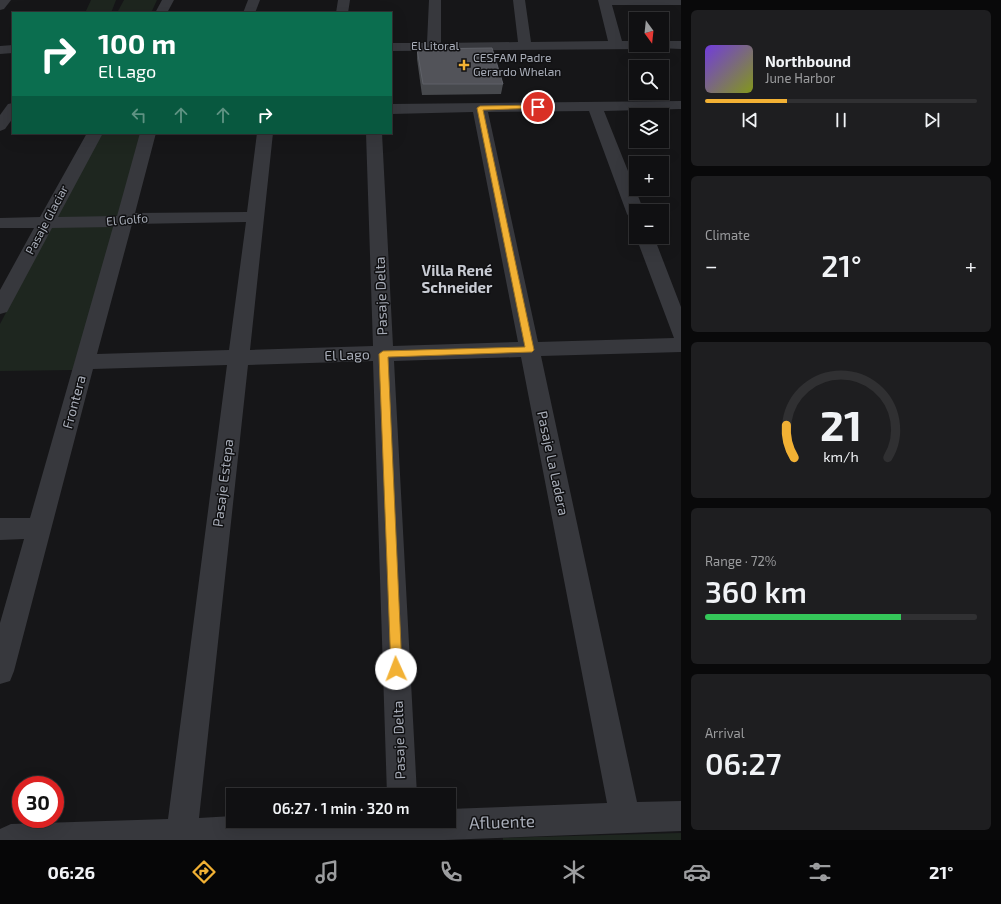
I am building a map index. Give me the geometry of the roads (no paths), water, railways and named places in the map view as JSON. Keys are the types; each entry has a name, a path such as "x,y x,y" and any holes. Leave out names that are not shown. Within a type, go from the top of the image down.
{"street":[{"path":"0,6 5,0"},
{"path":"162,12 168,0"},
{"path":"249,12 254,0"},
{"path":"342,12 344,0"},
{"path":"434,46 435,0"},
{"path":"519,0 525,46"},
{"path":"616,45 604,0 681,1"},
{"name":"El Litoral","path":"392,47 629,45"},
{"path":"669,46 680,47"},
{"path":"0,50 12,49"},
{"path":"392,109 681,105"},
{"path":"595,106 632,204"},
{"path":"0,126 12,108"},
{"name":"Pasaje La Ladera","path":"480,108 625,818"},
{"name":"Pasaje Glaciar","path":"0,308 93,134"},
{"name":"Frontera","path":"0,671 148,134"},
{"name":"Pasaje Estepa","path":"182,834 265,134"},
{"name":"Pasaje Delta","path":"374,134 402,788"},
{"name":"El Golfo","path":"0,223 109,222 140,218 255,218"},
{"path":"648,244 681,333"},
{"name":"El Lago","path":"85,362 681,345"},
{"path":"0,529 39,528"},
{"name":"Afluente","path":"456,828 487,831 625,818 681,816"},
{"name":"Afluente","path":"11,840 182,834 227,836 335,828"}],"place":[{"name":"CESFAM Padre Gerardo Whelan","path":"464,65"}],"district":[{"name":"Villa René Schneider","path":"457,280"}]}
